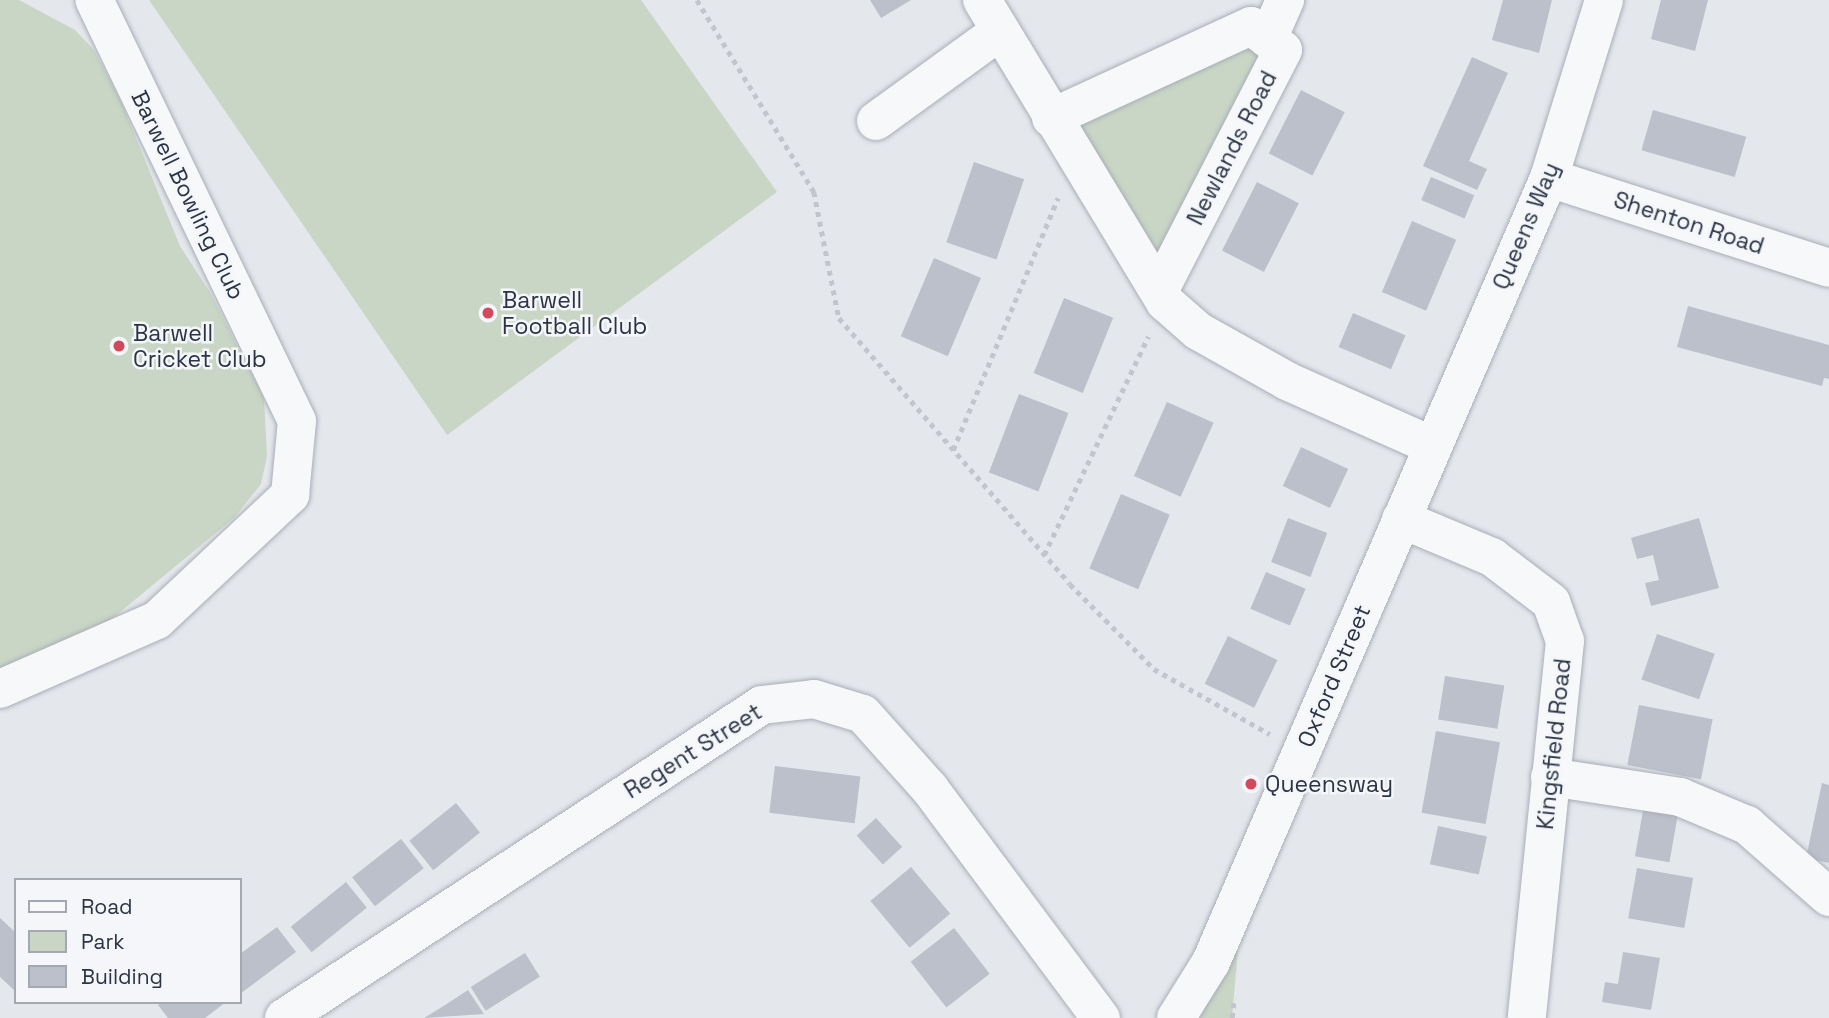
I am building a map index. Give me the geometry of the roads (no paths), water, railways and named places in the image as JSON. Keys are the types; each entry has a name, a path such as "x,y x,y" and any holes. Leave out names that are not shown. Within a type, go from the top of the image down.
{"street":[{"name":"Barwell Bowling Club","path":"0,689 157,620 290,495 298,421 94,0"},
{"path":"1268,39 1286,0"},
{"name":"Queens Way","path":"1431,445 1549,178 1604,0"},
{"path":"876,121 991,16 1162,296 1198,331 1287,381 1431,445"},
{"name":"Newlands Road","path":"1052,118 1251,26 1283,50 1162,296"},
{"name":"Shenton Road","path":"1549,178 1829,268"},
{"name":"Oxford Street","path":"1176,1018 1211,962 1431,445"},
{"name":"Kingsfield Road","path":"1401,519 1492,557 1551,602 1565,641 1527,1018"},
{"name":"Regent Street","path":"284,1018 762,705 814,699 863,714 930,789 1101,1018"},
{"path":"1550,777 1680,797 1747,825 1829,897"}],"place":[{"name":"Barwell Football Club","path":"488,313"},
{"name":"Barwell Cricket Club","path":"119,346"},
{"name":"Queensway","path":"1251,784"}]}
